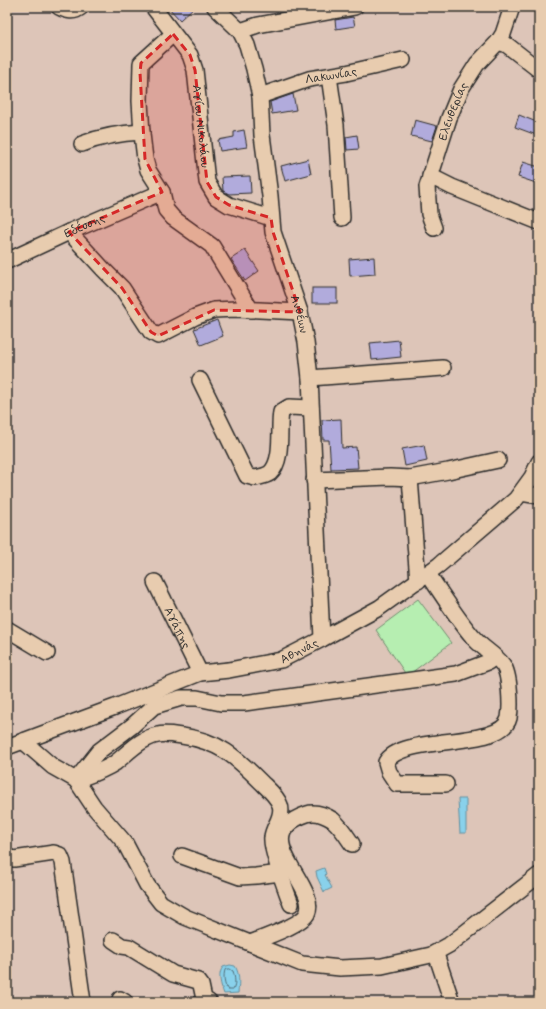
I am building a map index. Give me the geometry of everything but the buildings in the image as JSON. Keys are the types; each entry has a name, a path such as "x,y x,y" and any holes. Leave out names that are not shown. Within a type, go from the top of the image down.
{"street":[{"path":"59,7 68,12 81,7"},
{"name":"Αγίου Νικολάου","path":"153,7 190,55 195,70 207,182 216,197 229,205 271,218"},
{"name":"Ανθέων","path":"215,7 240,30 247,45 260,96 262,135 273,232 300,312 306,342 310,378 322,639"},
{"path":"240,30 258,25 355,7"},
{"name":"Ελευθερίας","path":"434,228 429,214 427,187 449,118 461,89 477,64 498,42 503,34 512,7"},
{"path":"173,34 141,63 140,80 142,132 145,159 148,170 162,192 166,210 174,218 212,246 251,310"},
{"path":"498,42 507,45 538,72"},
{"name":"Λακωνίας","path":"260,96 308,79 403,60"},
{"path":"329,76 336,125 342,218"},
{"path":"82,144 98,138 120,133 142,132"},
{"path":"430,176 452,187 539,222"},
{"name":"Εδέσσης","path":"7,261 69,232 162,192"},
{"path":"69,232 122,288 151,332 158,336 195,317 214,310 236,308 300,312"},
{"path":"310,378 443,368"},
{"path":"200,380 247,476 255,478 270,472 276,461 279,450 281,412 289,407 311,408"},
{"path":"314,480 390,477 410,478 448,472 498,460"},
{"name":"Αθηνάς","path":"7,747 116,707 200,673 229,670 281,660 322,639 379,608 423,577 516,499 532,477 539,462"},
{"path":"410,478 411,510 423,577 472,637 503,665 507,672 510,708 509,720 502,730 487,735 417,746 396,753 389,757 386,762 389,772 398,784 446,784"},
{"path":"521,492 539,496"},
{"name":"Αγάπης","path":"155,582 200,673"},
{"path":"7,629 47,653"},
{"path":"76,780 99,751 132,726 154,706 170,701 181,698 196,698 221,704 244,703 456,674 488,662 494,657"},
{"path":"76,780 100,772 115,763 144,740 158,734 193,737 215,744 234,756 248,769 272,794 280,805 281,814 272,837 275,854 291,904"},
{"path":"23,741 53,766 76,780 94,807 125,843 147,885 162,903 185,917 302,964 340,968 382,966 436,954 539,875"},
{"path":"250,943 280,931 301,920 306,915 308,909 307,899 286,858 282,843 282,834 289,823 298,817 311,813 322,814 333,820 342,829 352,844"},
{"path":"7,857 14,859 54,853 60,855 63,862 83,1002"},
{"path":"182,856 240,877 281,873"},
{"path":"113,940 122,946 129,947 174,974 198,980 201,985 204,999 209,1002"},
{"path":"436,954 452,1002"}],"highlighted area":[{"path":"173,34 190,55 195,70 207,182 216,197 229,205 271,218 273,232 300,312 214,310 158,336 151,332 122,288 69,232 162,192 145,159 140,73 141,63"}],"green space":[{"path":"418,599 451,643 407,676 376,630"}],"water":[{"path":"458,799 466,799 466,833 460,833"},
{"path":"324,868 325,875 332,888 324,892 317,877 316,871"},
{"path":"230,965 235,966 238,972 238,993 224,994 220,973 223,967"}]}
